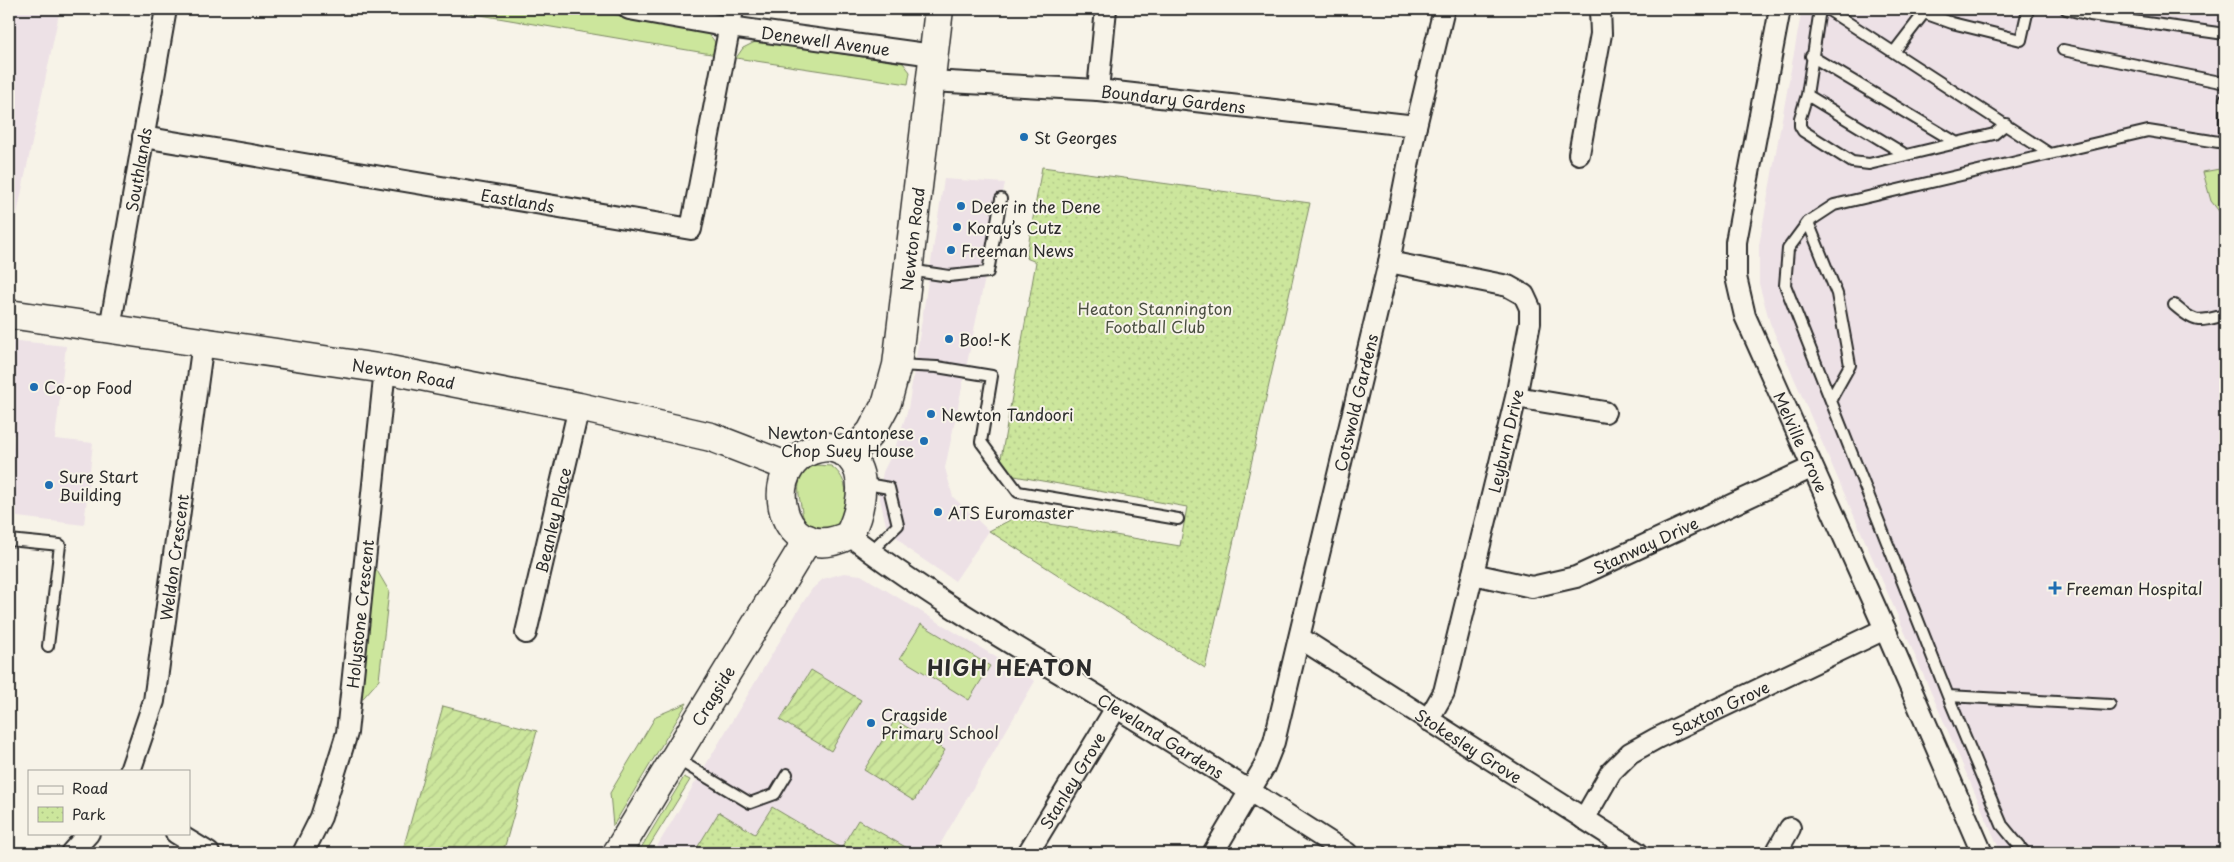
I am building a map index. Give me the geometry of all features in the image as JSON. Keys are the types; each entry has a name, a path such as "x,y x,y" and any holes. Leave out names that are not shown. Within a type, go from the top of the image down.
{"street":[{"name":"Southlands","path":"110,328 166,9"},
{"name":"Denewell Avenue","path":"629,9 732,18 932,68"},
{"name":"Newton Road","path":"850,456 871,432 887,402 897,365 939,9"},
{"path":"1098,90 1106,9"},
{"name":"Cotswold Gardens","path":"1213,853 1264,767 1274,742 1389,262 1416,126 1444,9"},
{"path":"1580,154 1601,34 1600,9"},
{"name":"Melville Grove","path":"1780,9 1736,242 1736,277 1745,316 1811,468 1885,629 1982,853"},
{"name":"Eastlands","path":"143,137 691,229 732,18"},
{"name":"Boundary Gardens","path":"932,68 1098,90 1416,126"},
{"name":"Leyburn Drive","path":"1389,262 1508,286 1524,295 1530,308 1530,322 1516,397 1444,692 1428,720"},
{"name":"Newton Road","path":"9,314 385,369 579,407 711,437 789,467"},
{"name":"Weldon Crescent","path":"130,770 154,701 202,342"},
{"name":"Holystone Crescent","path":"303,853 321,817 347,733 385,369"},
{"path":"1516,397 1605,412"},
{"name":"Beanley Place","path":"526,633 579,407"},
{"path":"829,447 841,450 850,456 858,468 860,482 859,512 849,535 835,542 821,544 792,530 785,518 782,499 783,484 789,467 801,455 817,448 829,447"},
{"name":"Stanway Drive","path":"1473,574 1532,587 1576,577 1811,468"},
{"name":"Cleveland Gardens","path":"849,535 870,552 1014,645 1347,853"},
{"name":"Cragside","path":"617,853 808,539"},
{"name":"Saxton Grove","path":"1584,819 1611,772 1630,753 1657,738 1885,629"},
{"name":"Stokesley Grove","path":"1300,638 1638,853"},
{"name":"Stanley Grove","path":"1028,853 1116,708"},
{"path":"1776,853 1790,828"},
{"path":"71,853 88,834"},
{"path":"178,834 209,853"}],"lane":[{"path":"1820,9 1811,56 1807,96 1800,118 1800,126 1804,131 1852,162 1869,164 1994,134 2006,124"},
{"path":"1827,9 2050,154"},
{"path":"1894,52 1924,11 1952,23 2021,40 2028,9"},
{"path":"2066,9 2090,15 2225,34"},
{"path":"2063,50 2225,83"},
{"path":"1811,56 1957,143"},
{"path":"1807,96 1906,155"},
{"path":"2025,853 2002,825 1948,696 1785,285 1788,249 1808,222 1834,204 2148,131 2225,143 2225,99"},
{"path":"908,270 950,276 988,272 1001,198"},
{"path":"1808,222 1837,294 1850,365 1831,399"},
{"path":"2174,305 2188,317 2200,322 2225,315"},
{"path":"897,365 937,367 992,376 981,442 1018,492 1178,519"},
{"path":"860,482 889,488 898,525 870,552"},
{"path":"9,540 60,545 48,646"},
{"path":"1948,696 2110,705"},
{"path":"674,758 750,803 775,794 787,774"}],"shaded area":[{"path":"9,9 60,9 9,252"},
{"name":"Freeman Hospital","path":"1802,9 2225,9 2225,853 2001,853 1770,323 1759,284 1759,245"},
{"path":"944,179 1005,183 945,468 953,497 989,531 955,581 909,550 886,525 879,495 883,472 895,448 908,409"},
{"path":"9,340 66,346 55,439 93,443 84,525 9,516 9,454 12,455 15,435 9,434"},
{"name":"Cragside Primary School","path":"844,573 861,575 1035,681 935,853 653,853 812,589 823,579"}],"green space":[{"path":"445,9 582,9 698,29 712,38 716,45 717,55"},
{"path":"757,41 903,63 910,72 908,84 736,58 743,48"},
{"name":"Heaton Stannington Football Club","path":"1042,167 1310,203 1205,668 989,531 1014,518 1180,546 1187,507 1009,475 1000,464 1036,262 1026,258"},
{"path":"2225,168 2225,219 2211,201 2203,172"},
{"path":"815,465 831,466 837,471 845,485 846,492 844,516 841,524 819,531 804,518 799,493 801,477 804,472"},
{"path":"372,562 389,591 379,680 357,705"},
{"path":"921,624 990,666 969,700 900,658"},
{"path":"811,670 861,700 831,751 780,720"},
{"path":"687,703 613,826 610,793 656,716"},
{"path":"443,706 537,731 503,853 403,853"},
{"path":"895,720 945,750 914,801 864,770"},
{"path":"684,777 690,780 645,853 630,853 635,845 641,848"},
{"path":"772,807 841,848 858,820 916,853 694,853 719,812 755,834"}],"place":[{"name":"St Georges","path":"1024,137"},
{"name":"Deer in the Dene","path":"961,206"},
{"name":"Koray’s Cutz","path":"957,227"},
{"name":"Freeman News","path":"951,250"},
{"name":"Boo!-K","path":"949,339"},
{"name":"Co-op Food","path":"34,387"},
{"name":"Newton Tandoori","path":"931,414"},
{"name":"Newton Cantonese Chop Suey House","path":"924,441"},
{"name":"Sure Start Building","path":"49,485"},
{"name":"ATS Euromaster","path":"938,512"},
{"name":"Freeman Hospital","path":"2055,588"},
{"name":"Cragside Primary School","path":"871,723"}],"district":[{"name":"HIGH HEATON","path":"1010,667"}]}
